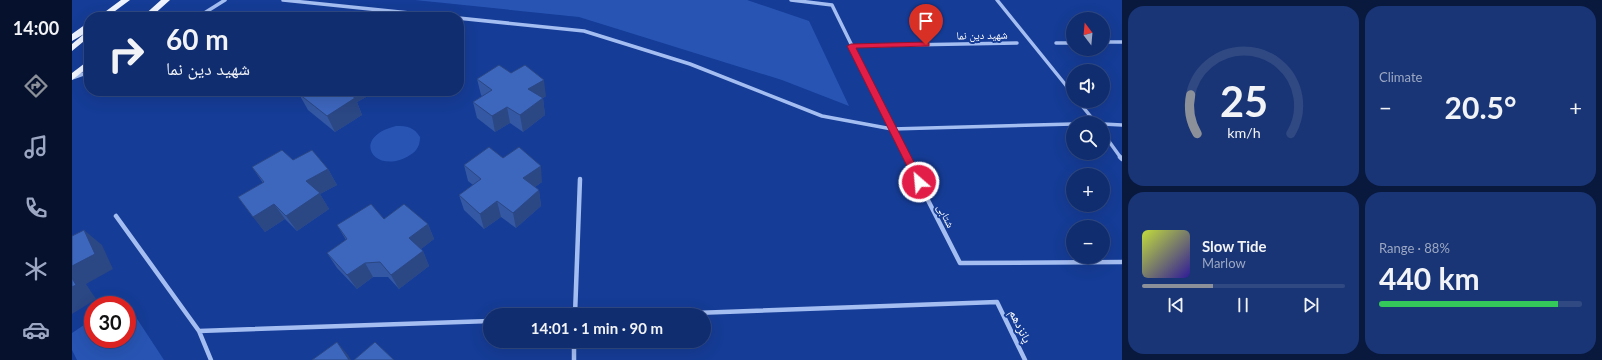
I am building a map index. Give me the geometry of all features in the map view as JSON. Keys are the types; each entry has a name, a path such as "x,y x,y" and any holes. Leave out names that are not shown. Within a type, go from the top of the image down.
{"main road":[{"path":"109,12 126,0"},
{"path":"113,12 126,0"},
{"path":"152,12 166,0"},
{"path":"72,38 84,30"},
{"path":"72,48 84,37"},
{"path":"72,78 84,67"}],"street":[{"path":"206,12 225,0"},
{"path":"283,0 400,12"},
{"name":"شتابی","path":"790,0 832,5 892,129 960,262 1122,262"},
{"path":"997,0 1066,85"},
{"path":"464,19 584,31 690,64 822,116 892,129 1066,124"},
{"path":"1056,43 1066,42"},
{"path":"1110,42 1122,42"},
{"name":"شهید دین نما","path":"851,46 1017,43"},
{"path":"72,78 84,74"},
{"path":"1084,108 1090,116"},
{"path":"1110,124 1122,125"},
{"path":"1110,143 1122,159"},
{"path":"575,308 580,179"},
{"path":"116,216 199,331 211,360"},
{"name":"پانزدهم","path":"711,312 997,302 1025,360"},
{"path":"199,331 483,321"},
{"path":"574,348 574,360"}],"shaded area":[{"path":"415,0 747,0 809,21 849,106 782,80 579,17"},
{"path":"396,126 407,127 415,131 420,137 418,148 415,152 398,161 378,159 372,153 370,146 373,139 381,132"},
{"path":"136,317 164,360 77,360 72,350 72,333 84,325 84,348 136,348"}],"building":[{"path":"499,65 511,73 525,65 544,80 528,89 543,98 520,115 507,107 492,116 473,102 492,90 477,79"},
{"path":"302,96 352,96 355,98 327,116"},
{"path":"489,147 503,158 519,147 541,166 523,178 539,190 513,213 497,201 480,214 459,195 481,179 464,165"},
{"path":"282,150 293,160 312,150 328,169 306,181 320,193 286,216 274,204 253,217 238,197 264,182 252,167"},
{"path":"371,204 384,219 404,204 428,224 409,238 423,251 391,275 380,262 365,263 347,275 327,253 347,239 337,225"},
{"path":"84,230 95,254 72,266 72,236"},
{"path":"72,278 76,285 72,287"},
{"path":"337,342 349,360 312,360"},
{"path":"375,342 394,360 354,360"}],"route":[{"path":"919,182 851,46 926,45"}]}
